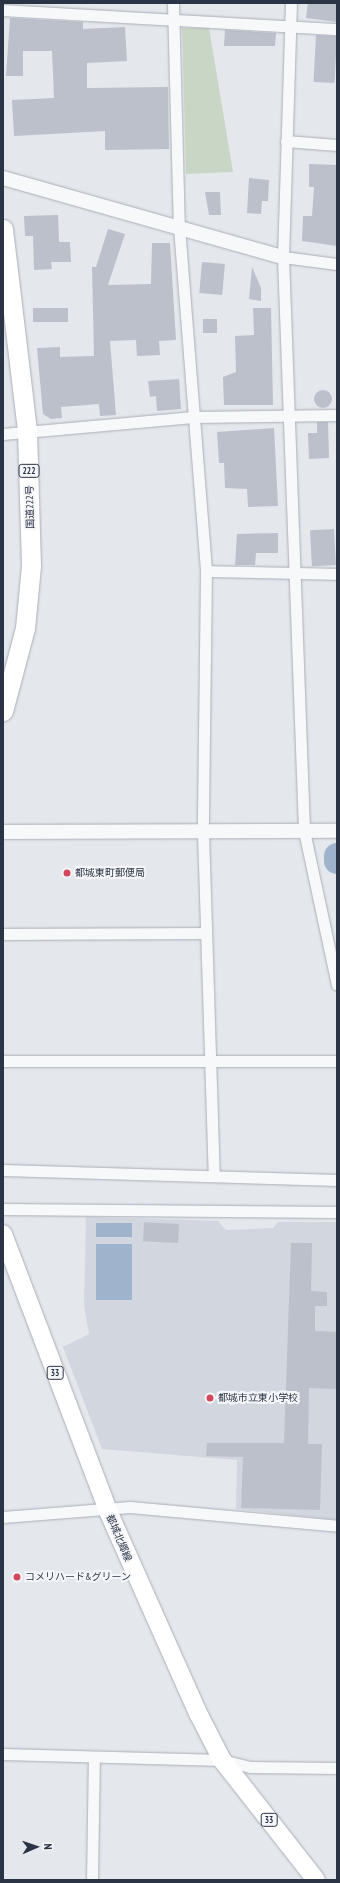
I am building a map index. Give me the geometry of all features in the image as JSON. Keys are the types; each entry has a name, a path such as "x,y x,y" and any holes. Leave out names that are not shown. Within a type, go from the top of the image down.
{"highway":[{"name":"国道222号","path":"3,229 27,431 31,566 25,628 3,711"}],"main road":[{"name":"都城北郷線","path":"3,1234 108,1511 160,1632 222,1760 316,1880"}],"street":[{"path":"173,3 179,227 206,571 203,832 205,933 214,1176"},
{"path":"291,3 283,257 304,831 337,985"},
{"path":"3,10 337,29"},
{"path":"286,141 337,145"},
{"path":"3,178 283,257 337,264"},
{"path":"3,434 193,417 288,414 337,415"},
{"path":"206,571 337,574"},
{"path":"3,832 330,831"},
{"path":"3,934 205,933"},
{"path":"3,1061 337,1061"},
{"path":"3,1170 337,1180"},
{"path":"3,1209 337,1212"},
{"path":"3,1517 108,1511 130,1507 337,1526"},
{"path":"3,1754 94,1759 222,1760 250,1767 337,1768"},
{"path":"92,1880 94,1759"}],"shaded area":[{"name":"都城市立東小学校","path":"86,1217 218,1221 226,1230 273,1228 278,1222 337,1222 337,1520 236,1509 237,1460 102,1449 63,1347 89,1334 84,1306"}],"green space":[{"path":"182,28 209,28 233,172 186,174"}],"water":[{"path":"96,1223 132,1223 132,1237 96,1237"},
{"path":"96,1244 132,1244 132,1300 96,1300"}],"building":[{"path":"308,3 337,3 337,22 306,18"},
{"path":"10,18 83,22 83,29 125,27 127,61 87,63 87,88 168,87 169,149 105,150 105,131 14,136 12,100 54,98 52,51 23,51 23,76 6,76"},
{"path":"225,30 276,33 275,46 224,46"},
{"path":"316,35 337,36 335,83 314,82"},
{"path":"309,164 337,165 337,246 302,241 303,216 312,216 314,187 309,187"},
{"path":"249,178 269,180 268,201 262,201 261,214 247,213"},
{"path":"205,192 220,192 221,215 209,215"},
{"path":"58,215 59,242 70,242 71,262 51,262 52,269 34,270 33,236 25,236 24,216"},
{"path":"108,229 125,234 108,285 151,284 152,243 170,243 176,340 159,341 160,355 137,356 136,340 110,341 116,415 100,416 99,404 61,407 62,418 51,419 43,414 37,348 60,347 60,357 94,356 92,267 96,267"},
{"path":"202,262 225,264 222,295 199,293"},
{"path":"252,267 261,288 261,301 249,299"},
{"path":"33,308 68,308 68,322 33,322"},
{"path":"253,308 271,308 273,405 224,405 223,377 236,372 235,336 254,335"},
{"path":"203,319 217,319 217,333 203,333"},
{"path":"179,379 181,409 157,411 156,396 150,397 148,381"},
{"path":"319,390 327,390 332,395 330,406 327,408 319,408 314,403 314,395"},
{"path":"317,422 328,422 329,458 309,459 308,433 317,433"},
{"path":"274,428 278,506 248,507 247,489 225,488 224,463 219,463 217,432"},
{"path":"334,529 336,565 312,566 310,530"},
{"path":"278,533 278,553 256,553 255,565 235,565 237,534"},
{"path":"144,1222 179,1224 178,1243 143,1241"},
{"path":"291,1243 312,1243 311,1291 327,1292 327,1306 315,1306 315,1331 337,1332 337,1389 309,1388 308,1444 322,1444 320,1510 241,1508 243,1457 206,1456 207,1443 284,1443"}],"waterway":[{"path":"337,856 337,861"}],"place":[{"name":"都城東町郵便局","path":"67,873"},
{"name":"都城市立東小学校","path":"210,1398"},
{"name":"コメリハード&グリーン","path":"17,1577"}]}
